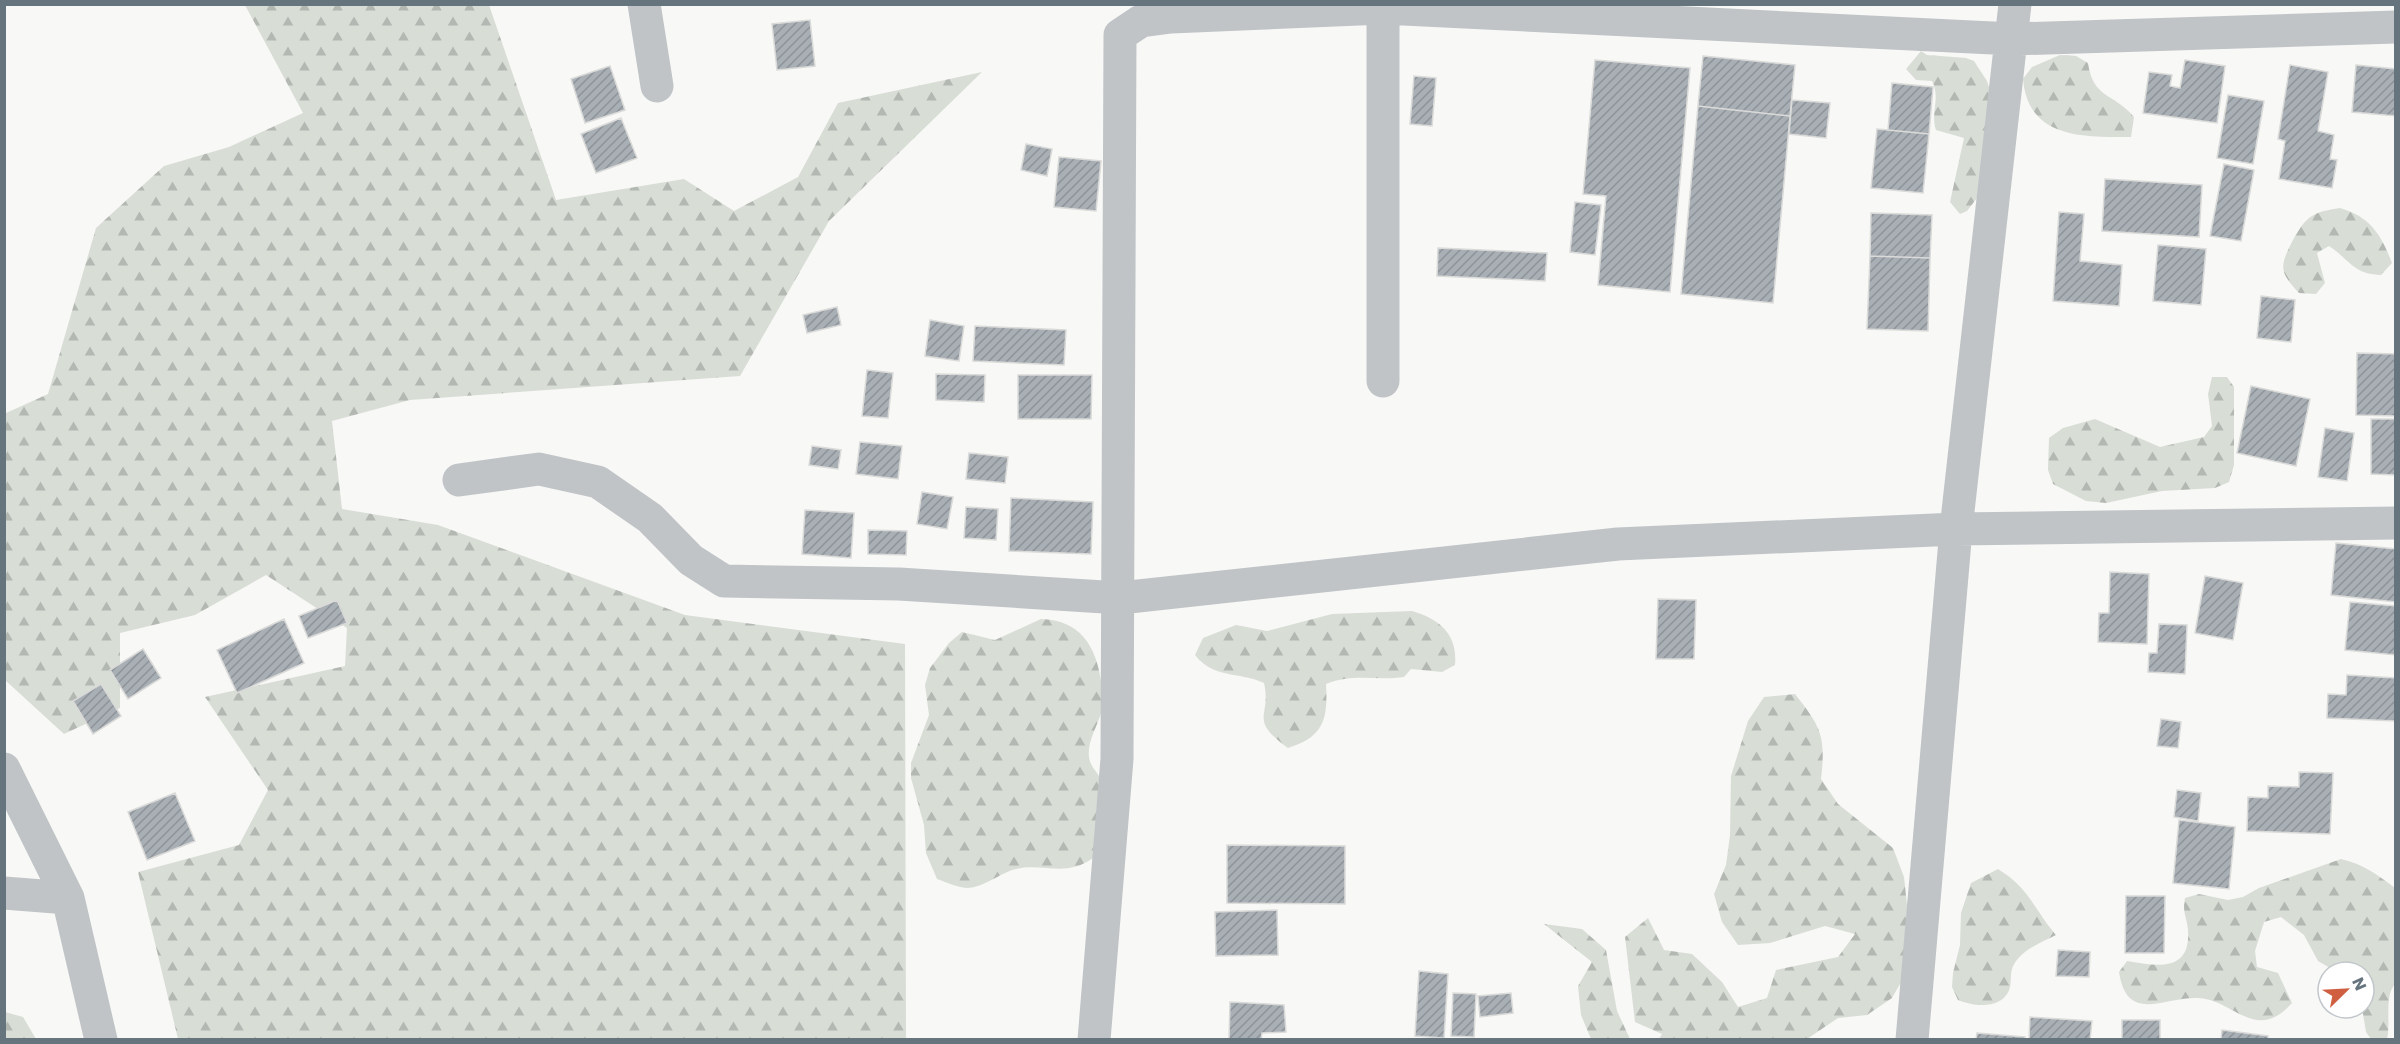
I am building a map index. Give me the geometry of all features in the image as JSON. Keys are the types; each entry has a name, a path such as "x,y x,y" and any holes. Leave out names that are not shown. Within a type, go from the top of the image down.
{"street":[{"path":"644,4 657,86"},
{"path":"1912,1040 1956,529 2013,39 2015,4"},
{"path":"1383,8 1383,381"},
{"path":"1094,1040 1117,759 1120,598 1119,34 1142,21 1241,10 1383,8 2013,39 2396,27"},
{"path":"459,480 539,469 598,482 650,518 691,560 724,581 899,584 1120,598 1618,544 1956,529 2396,523"},
{"path":"4,769 68,898 101,1040"},
{"path":"4,893 68,898"}],"green space":[{"path":"245,5 489,5 556,200 684,179 734,211 798,177 838,103 982,72 829,221 740,376 410,400 332,421 342,509 438,525 685,615 905,644 906,1039 178,1039 138,872 239,845 268,790 205,697 345,666 347,628 266,575 195,615 120,633 120,708 64,734 5,680 4,414 48,394 96,228 164,166 229,147 303,113"},
{"path":"1921,51 1927,55 1966,58 1974,61 1990,90 1977,198 1967,211 1960,214 1950,202 1964,138 1936,130 1934,124 1935,87 1932,81 1916,80 1906,69"},
{"path":"2060,55 2076,56 2088,63 2094,83 2099,90 2134,117 2131,137 2095,136 2061,130 2047,124 2035,113 2027,99 2023,79 2032,67"},
{"path":"2340,208 2360,216 2374,228 2392,263 2381,275 2364,272 2329,246 2317,253 2325,283 2316,294 2299,293 2287,279 2283,268 2293,240 2311,216"},
{"path":"2212,377 2227,377 2234,387 2234,465 2229,482 2215,488 2162,491 2106,503 2086,501 2053,484 2048,470 2049,438 2063,428 2095,419 2160,447 2204,437 2212,426 2208,394"},
{"path":"1412,611 1431,618 1445,629 1453,645 1455,665 1442,672 1411,669 1404,677 1355,678 1326,684 1326,707 1321,725 1309,738 1288,748 1268,730 1264,723 1266,695 1264,683 1210,668 1195,655 1203,638 1236,625 1267,631 1332,614"},
{"path":"1041,619 1066,624 1076,630 1090,646 1099,668 1103,705 1091,740 1089,757 1091,765 1102,782 1104,792 1093,858 1082,864 1063,869 1033,867 1012,870 985,883 968,888 937,879 926,853 924,825 911,778 911,763 929,715 925,685 930,668 949,643 962,632 995,640"},
{"path":"1795,694 1811,715 1820,733 1823,752 1821,779 1838,804 1893,848 1904,877 1911,942 1907,972 1892,998 1867,1015 1838,1018 1807,1039 1659,1039 1662,1034 1635,1022 1625,937 1648,918 1664,950 1692,954 1722,982 1738,1007 1767,998 1776,970 1838,957 1855,934 1825,926 1770,943 1738,945 1722,922 1714,894 1726,865 1730,835 1731,776 1748,721 1764,697"},
{"path":"2341,859 2363,867 2395,888 2395,984 2390,995 2387,1039 2371,1039 2366,1032 2364,1020 2376,1020 2376,960 2317,960 2304,935 2281,917 2264,922 2255,951 2257,967 2278,973 2292,1003 2279,1015 2267,1020 2255,1020 2210,1000 2197,998 2148,1004 2138,1003 2130,998 2123,988 2119,972 2127,961 2160,965 2178,960 2184,954 2188,930 2184,911 2185,898 2199,894 2228,900 2243,897 2259,888"},
{"path":"1998,869 2024,891 2056,935 2020,956 2012,971 2010,987 2002,1000 1988,1005 1972,1004 1958,1000 1952,987 1960,945 1961,913 1971,883"},
{"path":"1544,924 1582,929 1606,950 1617,1011 1630,1039 1591,1039 1581,1015 1578,986 1592,962"},
{"path":"5,1012 23,1017 36,1039 5,1039"}],"building":[{"path":"810,20 815,66 777,70 772,24"},
{"path":"1703,56 1795,65 1790,116 1698,106"},
{"path":"1595,60 1690,68 1670,292 1598,285 1606,196 1583,194"},
{"path":"2185,60 2225,66 2217,123 2143,113 2149,72 2172,75 2170,86 2180,88"},
{"path":"2290,65 2328,72 2318,131 2334,135 2330,159 2337,160 2332,188 2279,179 2285,141 2278,139"},
{"path":"2356,65 2396,69 2396,116 2352,112"},
{"path":"610,66 625,110 585,123 571,79"},
{"path":"1414,76 1436,78 1432,126 1410,124"},
{"path":"1892,83 1933,87 1929,134 1888,130"},
{"path":"2228,95 2264,101 2253,164 2217,158"},
{"path":"1792,100 1830,103 1826,138 1789,134"},
{"path":"1698,106 1790,116 1773,303 1681,294"},
{"path":"621,118 637,158 596,173 581,134"},
{"path":"1877,129 1929,134 1923,193 1871,188"},
{"path":"1026,144 1052,149 1047,176 1021,170"},
{"path":"1059,157 1101,161 1096,211 1054,207"},
{"path":"2224,164 2254,170 2241,241 2210,236"},
{"path":"2105,179 2202,185 2199,237 2102,231"},
{"path":"1575,202 1601,205 1595,255 1570,252"},
{"path":"2059,212 2084,214 2080,261 2122,265 2119,306 2053,301"},
{"path":"1871,213 1932,215 1930,258 1870,256"},
{"path":"2158,245 2206,249 2201,305 2153,301"},
{"path":"1438,248 1547,253 1545,281 1437,276"},
{"path":"1870,256 1930,258 1928,331 1867,329"},
{"path":"2261,296 2295,300 2291,342 2257,338"},
{"path":"837,307 841,325 807,333 803,315"},
{"path":"930,320 964,326 959,361 925,356"},
{"path":"975,326 1066,330 1064,365 973,361"},
{"path":"2357,353 2396,354 2396,416 2356,415"},
{"path":"867,370 893,373 888,418 862,416"},
{"path":"936,374 985,375 984,402 936,400"},
{"path":"1018,375 1092,375 1091,419 1018,419"},
{"path":"2251,386 2310,399 2296,466 2237,453"},
{"path":"2371,419 2396,419 2396,475 2371,474"},
{"path":"2325,428 2354,433 2347,481 2318,477"},
{"path":"860,442 902,446 898,479 856,474"},
{"path":"812,446 841,450 838,469 809,465"},
{"path":"969,453 1008,457 1005,483 966,479"},
{"path":"922,492 953,497 947,529 917,524"},
{"path":"1011,498 1093,502 1091,554 1009,551"},
{"path":"966,507 998,509 996,540 964,538"},
{"path":"805,510 854,513 851,558 802,554"},
{"path":"868,530 907,531 906,555 868,554"},
{"path":"2336,543 2396,549 2396,602 2331,595"},
{"path":"2110,572 2149,574 2147,644 2098,642 2099,613 2109,613"},
{"path":"2205,576 2243,583 2233,640 2195,633"},
{"path":"1658,599 1696,600 1694,659 1656,659"},
{"path":"337,600 347,623 308,638 299,616"},
{"path":"2350,602 2396,606 2396,655 2345,650"},
{"path":"284,619 304,663 237,693 217,650"},
{"path":"2159,624 2187,625 2185,674 2148,672 2149,653 2157,653"},
{"path":"143,649 161,678 128,699 110,670"},
{"path":"2347,675 2396,678 2396,721 2327,718 2328,694 2346,695"},
{"path":"101,684 121,716 93,734 73,701"},
{"path":"2161,719 2181,722 2178,748 2157,746"},
{"path":"2299,772 2333,773 2330,834 2247,831 2248,797 2268,798 2268,786 2299,787"},
{"path":"2177,790 2201,793 2198,821 2174,817"},
{"path":"175,793 195,841 147,860 128,812"},
{"path":"2179,820 2235,827 2229,889 2173,883"},
{"path":"1227,845 1345,846 1345,904 1227,903"},
{"path":"2126,896 2165,896 2164,953 2125,953"},
{"path":"1277,910 1278,955 1216,956 1215,912"},
{"path":"2058,950 2090,952 2089,977 2056,976"},
{"path":"1419,971 1448,974 1444,1038 1415,1036"},
{"path":"1453,993 1476,994 1474,1037 1451,1036"},
{"path":"1511,993 1513,1013 1480,1017 1478,996"},
{"path":"1230,1002 1284,1005 1286,1032 1262,1033 1261,1040 1229,1040"},
{"path":"2030,1017 2092,1021 2090,1040 2029,1040"},
{"path":"2122,1020 2160,1020 2160,1040 2122,1040"},
{"path":"2222,1030 2268,1036 2268,1040 2221,1040"},
{"path":"1977,1033 2025,1037 2025,1040 1976,1040"}]}
